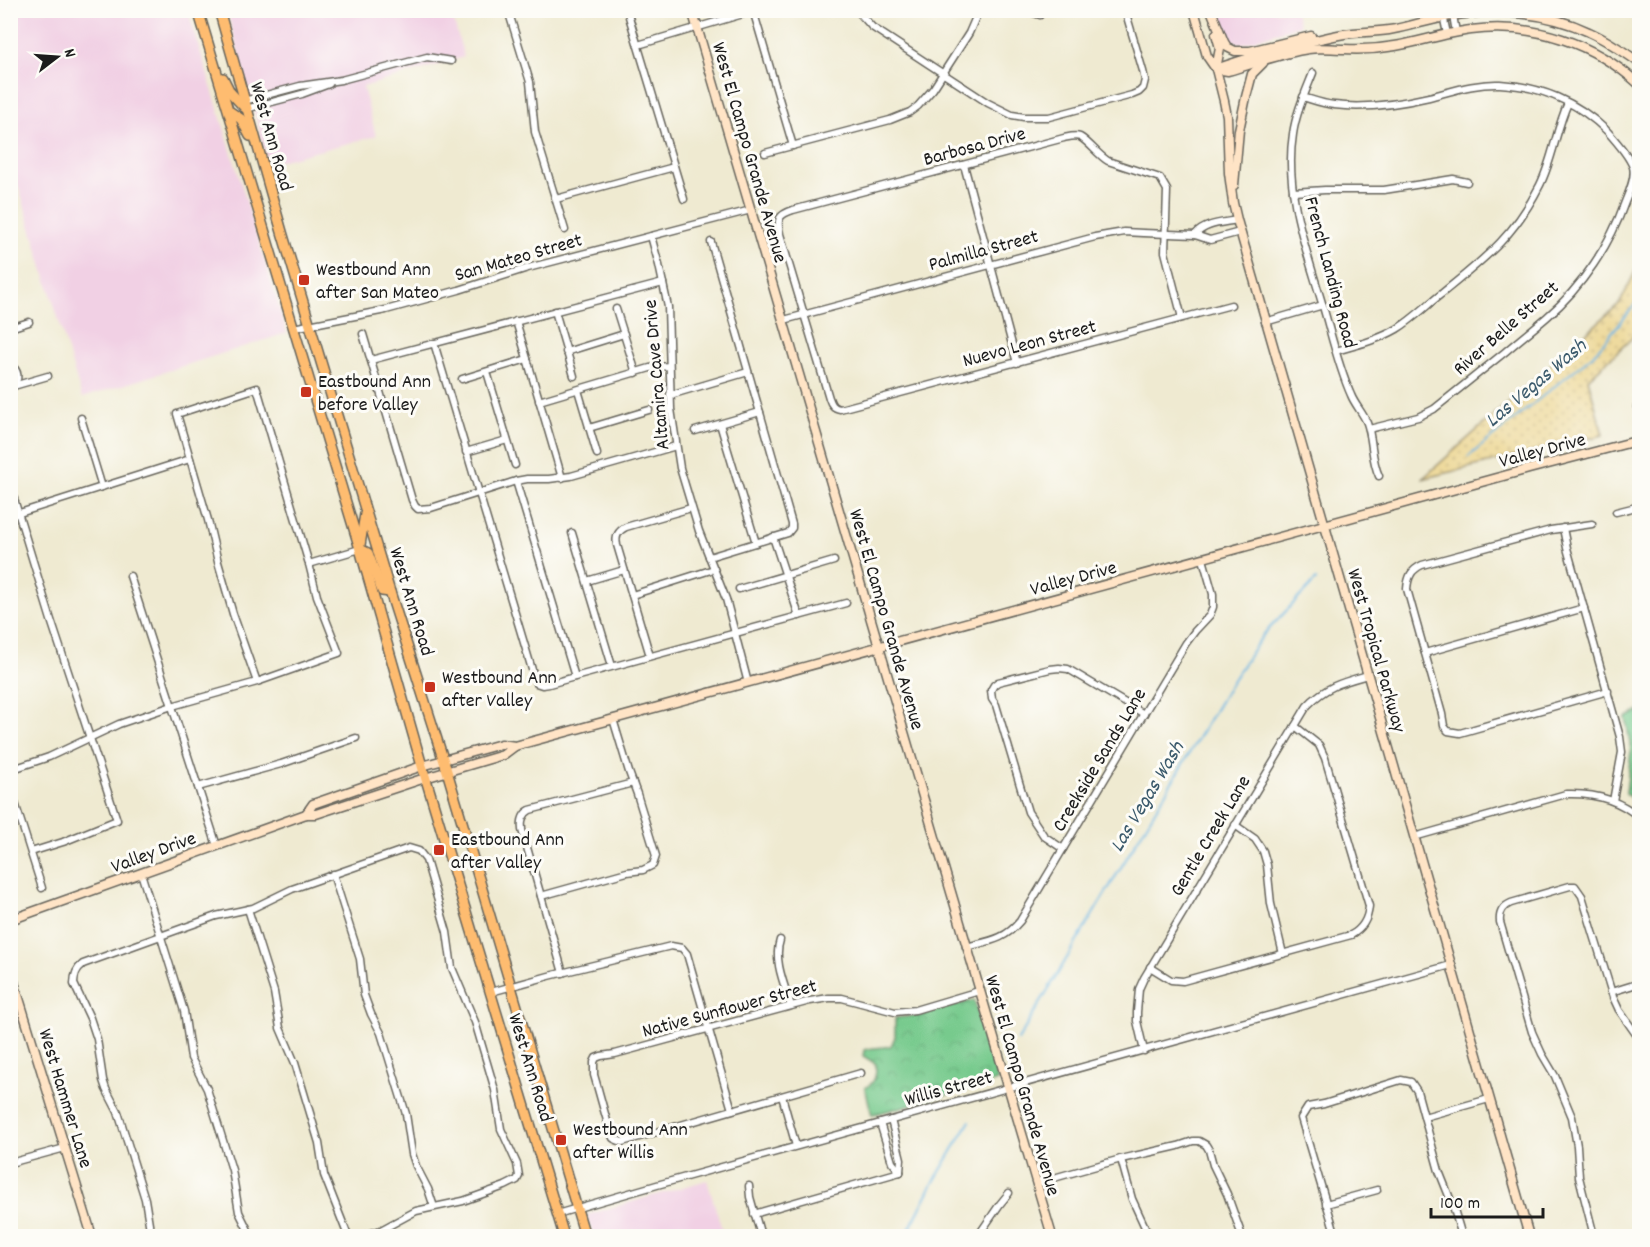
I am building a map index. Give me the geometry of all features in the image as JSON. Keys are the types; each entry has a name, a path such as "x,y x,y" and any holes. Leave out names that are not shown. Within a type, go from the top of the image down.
{"main road":[{"name":"West Ann Road","path":"198,10 360,549 425,778 564,1236"},
{"name":"West Ann Road","path":"219,10 310,325 390,592 444,760 585,1236"},
{"path":"211,54 230,92 245,105"},
{"path":"229,111 241,119 259,154"},
{"path":"365,506 360,549 368,553 373,562 382,591 390,592"}],"street":[{"path":"508,10 530,82 535,132 565,230"},
{"path":"627,10 684,199"},
{"name":"West El Campo Grande Avenue","path":"692,10 1052,1236"},
{"path":"857,10 872,27 1000,110 1012,115 1036,118 1058,115 1119,99 1139,92 1143,88 1145,80 1143,71 1125,10"},
{"path":"765,153 890,120 910,112 926,98 943,74 969,33 979,10"},
{"path":"1024,10 1040,15"},
{"name":"West Tropical Parkway","path":"1194,10 1207,56 1216,69 1227,116 1233,203 1240,232 1530,1236"},
{"path":"1210,10 1224,42 1234,51 1251,51 1323,33 1391,30 1442,14 1491,12 1545,17 1588,31 1640,63"},
{"name":"West Tropical Parkway","path":"1210,10 1220,48 1216,69"},
{"path":"638,45 753,11 793,146"},
{"path":"1451,33 1453,13"},
{"path":"1442,14 1451,33"},
{"path":"1216,69 1228,71 1308,49 1395,46 1451,33 1492,28 1516,28 1561,38 1617,66 1640,85"},
{"path":"1216,69 1309,41 1347,33"},
{"path":"245,105 302,94 341,80 428,57 452,61"},
{"path":"1233,203 1239,130 1246,98 1252,74 1266,60"},
{"path":"1632,79 1640,67"},
{"name":"French Landing Road","path":"1313,73 1293,132 1291,182 1298,218 1336,351 1351,397 1369,429 1374,466 1379,476"},
{"path":"1303,97 1336,105 1366,105 1409,101 1478,85 1500,84 1552,95 1569,103 1562,116 1542,182 1527,209 1504,240 1484,259 1398,328 1372,341 1336,351"},
{"name":"River Belle Street","path":"1369,429 1418,417 1434,409 1548,317 1582,279 1601,253 1617,223 1633,180 1634,169 1629,159 1608,133 1594,119 1569,103"},
{"name":"Barbosa Drive","path":"804,314 780,234 778,221 785,212 1073,136 1079,137 1108,161 1160,178 1167,190 1165,234"},
{"path":"964,165 1017,363"},
{"path":"556,199 674,167"},
{"path":"1293,192 1384,190 1453,179 1467,182"},
{"name":"San Mateo Street","path":"294,328 386,310 528,268 751,210"},
{"path":"1195,235 1203,228 1237,220"},
{"path":"1212,225 1215,238"},
{"name":"Palmilla Street","path":"784,320 1110,234 1124,232 1195,235 1206,240 1240,232"},
{"path":"1165,234 1165,252 1182,318"},
{"name":"Altamira Cave Drive","path":"651,236 666,296 669,323 670,395 676,446 691,508 726,599 748,683"},
{"path":"709,557 773,537 790,530 792,524 711,242"},
{"path":"371,360 663,283"},
{"name":"Nuevo Leon Street","path":"804,314 831,404 836,408 845,409 1231,305"},
{"path":"1265,322 1323,305"},
{"path":"616,309 636,373"},
{"path":"555,311 574,376"},
{"path":"516,321 562,478"},
{"path":"10,328 29,322"},
{"path":"363,334 412,500 418,509 431,508 527,479 562,478 676,446"},
{"path":"566,352 624,334"},
{"path":"434,343 536,683 542,685 575,677 846,603"},
{"path":"462,379 527,359"},
{"path":"10,365 18,374 16,382 10,387"},
{"path":"539,401 650,368 669,366"},
{"path":"487,372 515,465"},
{"path":"670,395 748,372"},
{"path":"10,387 48,376"},
{"path":"10,770 49,757 119,724 257,682 339,653 317,596 257,388 177,414 233,614 257,682"},
{"path":"578,390 597,454"},
{"path":"1640,398 1637,407 1640,417"},
{"path":"589,428 649,410"},
{"path":"696,430 760,412"},
{"path":"81,418 102,488"},
{"path":"720,424 756,543"},
{"path":"466,452 507,440"},
{"name":"Valley Drive","path":"10,920 306,814 316,814 503,755 515,746 1640,440"},
{"path":"10,516 190,459"},
{"path":"516,482 575,677"},
{"path":"10,486 51,620 117,820 31,852"},
{"path":"1616,512 1640,507"},
{"path":"650,656 617,545 618,532 626,527 691,508"},
{"path":"1592,524 1563,528 1422,565 1416,568 1409,577 1407,589 1444,726 1448,731 1460,733 1608,691"},
{"path":"1563,528 1622,744 1613,801"},
{"path":"572,533 612,666"},
{"path":"773,537 798,616"},
{"path":"309,564 360,549"},
{"name":"Creekside Sands Lane","path":"966,947 1000,938 1020,921 1186,643 1212,611 1213,594 1203,559"},
{"path":"739,589 834,561"},
{"path":"632,595 714,569"},
{"path":"587,581 624,570"},
{"path":"130,576 217,846"},
{"path":"1425,653 1584,608"},
{"path":"1063,849 1044,836 1028,812 996,705 992,699 991,690 994,685 1003,680 1050,669 1068,669 1144,714"},
{"name":"Gentle Creek Lane","path":"1144,1051 1137,1021 1137,1001 1139,989 1150,967 1307,706 1323,691 1338,683 1368,675"},
{"path":"541,896 627,872 643,870 653,865 656,855 614,719"},
{"path":"1150,967 1171,980 1182,981 1351,935 1357,932 1365,922 1369,906 1325,758 1319,746 1295,726"},
{"path":"198,787 282,764 356,738"},
{"name":"Valley Drive","path":"306,814 313,804 422,766 501,744 515,746"},
{"path":"563,973 522,830 522,818 530,810 633,783"},
{"path":"10,787 42,888"},
{"path":"1414,837 1566,794 1589,795 1613,801 1640,818"},
{"path":"1235,825 1250,835 1263,851 1282,954"},
{"path":"151,1236 145,1199 118,1112 103,1080 97,1039 74,984 76,972 83,964 216,916 248,909 292,889 409,848 419,851 426,860 447,932 452,968 475,1022 495,1090 501,1129 517,1164 519,1176 517,1180 506,1186 463,1201 416,1211 381,1230 361,1236"},
{"path":"141,873 184,1011 191,1058 207,1089 232,1170 238,1212 251,1236"},
{"path":"333,874 360,959 364,995 381,1033 403,1102 412,1154 434,1207"},
{"path":"1594,1236 1579,1177 1572,1117 1555,1076 1532,1032 1500,922 1499,915 1506,905 1575,886 1582,896 1611,992 1619,1010 1640,1040"},
{"path":"248,909 274,992 280,1028 295,1063 320,1143 328,1188 348,1236"},
{"path":"780,940 777,957 791,1006"},
{"path":"491,992 671,946 681,948 687,954 732,1110 861,1073"},
{"name":"Willis Street","path":"557,1214 1451,965"},
{"name":"West Hammer Lane","path":"10,969 92,1236"},
{"path":"1611,992 1640,982"},
{"name":"Native Sunflower Street","path":"732,1110 628,1141 618,1140 610,1133 594,1075 594,1062 601,1056 829,998 842,998 895,1012 929,1006 979,991"},
{"path":"1336,1236 1301,1124 1302,1114 1308,1107 1406,1080 1411,1082 1417,1091 1439,1172 1462,1236"},
{"path":"782,1096 796,1146"},
{"path":"1424,1117 1489,1099"},
{"path":"891,1120 902,1158 900,1172"},
{"path":"880,1123 892,1162 900,1172"},
{"path":"1036,1183 1193,1141 1202,1142 1209,1150 1242,1236"},
{"path":"10,1163 64,1149"},
{"path":"1121,1159 1132,1199 1149,1236"},
{"path":"754,1214 900,1172"},
{"path":"749,1186 761,1236"},
{"path":"1326,1204 1377,1190"},
{"path":"978,1236 1010,1193"}],"shaded area":[{"path":"10,11 188,11 287,333 82,398 11,161"},
{"path":"227,11 451,11 464,57 363,87 376,136 268,164"},
{"path":"1218,11 1295,11 1300,25 1242,44 1229,40"},
{"path":"707,1180 724,1236 593,1236 587,1215"}],"sand":[{"path":"1639,264 1639,328 1632,338 1588,379 1603,435 1422,479 1620,303"}],"green space":[{"path":"1640,711 1639,805 1626,793 1631,751 1626,718"},
{"path":"974,1000 998,1081 872,1115 865,1088 875,1078 876,1064 863,1056 864,1050 891,1046 895,1037 895,1018 922,1015"}],"waterway":[{"name":"Las Vegas Wash","path":"1468,457 1593,355 1640,299"},
{"name":"Las Vegas Wash","path":"1018,1040 1234,678 1263,635 1316,580"},
{"name":"Las Vegas Wash","path":"906,1236 932,1185 970,1121"}],"place":[{"name":"Westbound Ann after San Mateo","path":"304,280"},
{"name":"Eastbound Ann before Valley","path":"306,392"},
{"name":"Westbound Ann after Valley","path":"430,687"},
{"name":"Eastbound Ann after Valley","path":"439,850"},
{"name":"Westbound Ann after Willis","path":"561,1140"}]}
